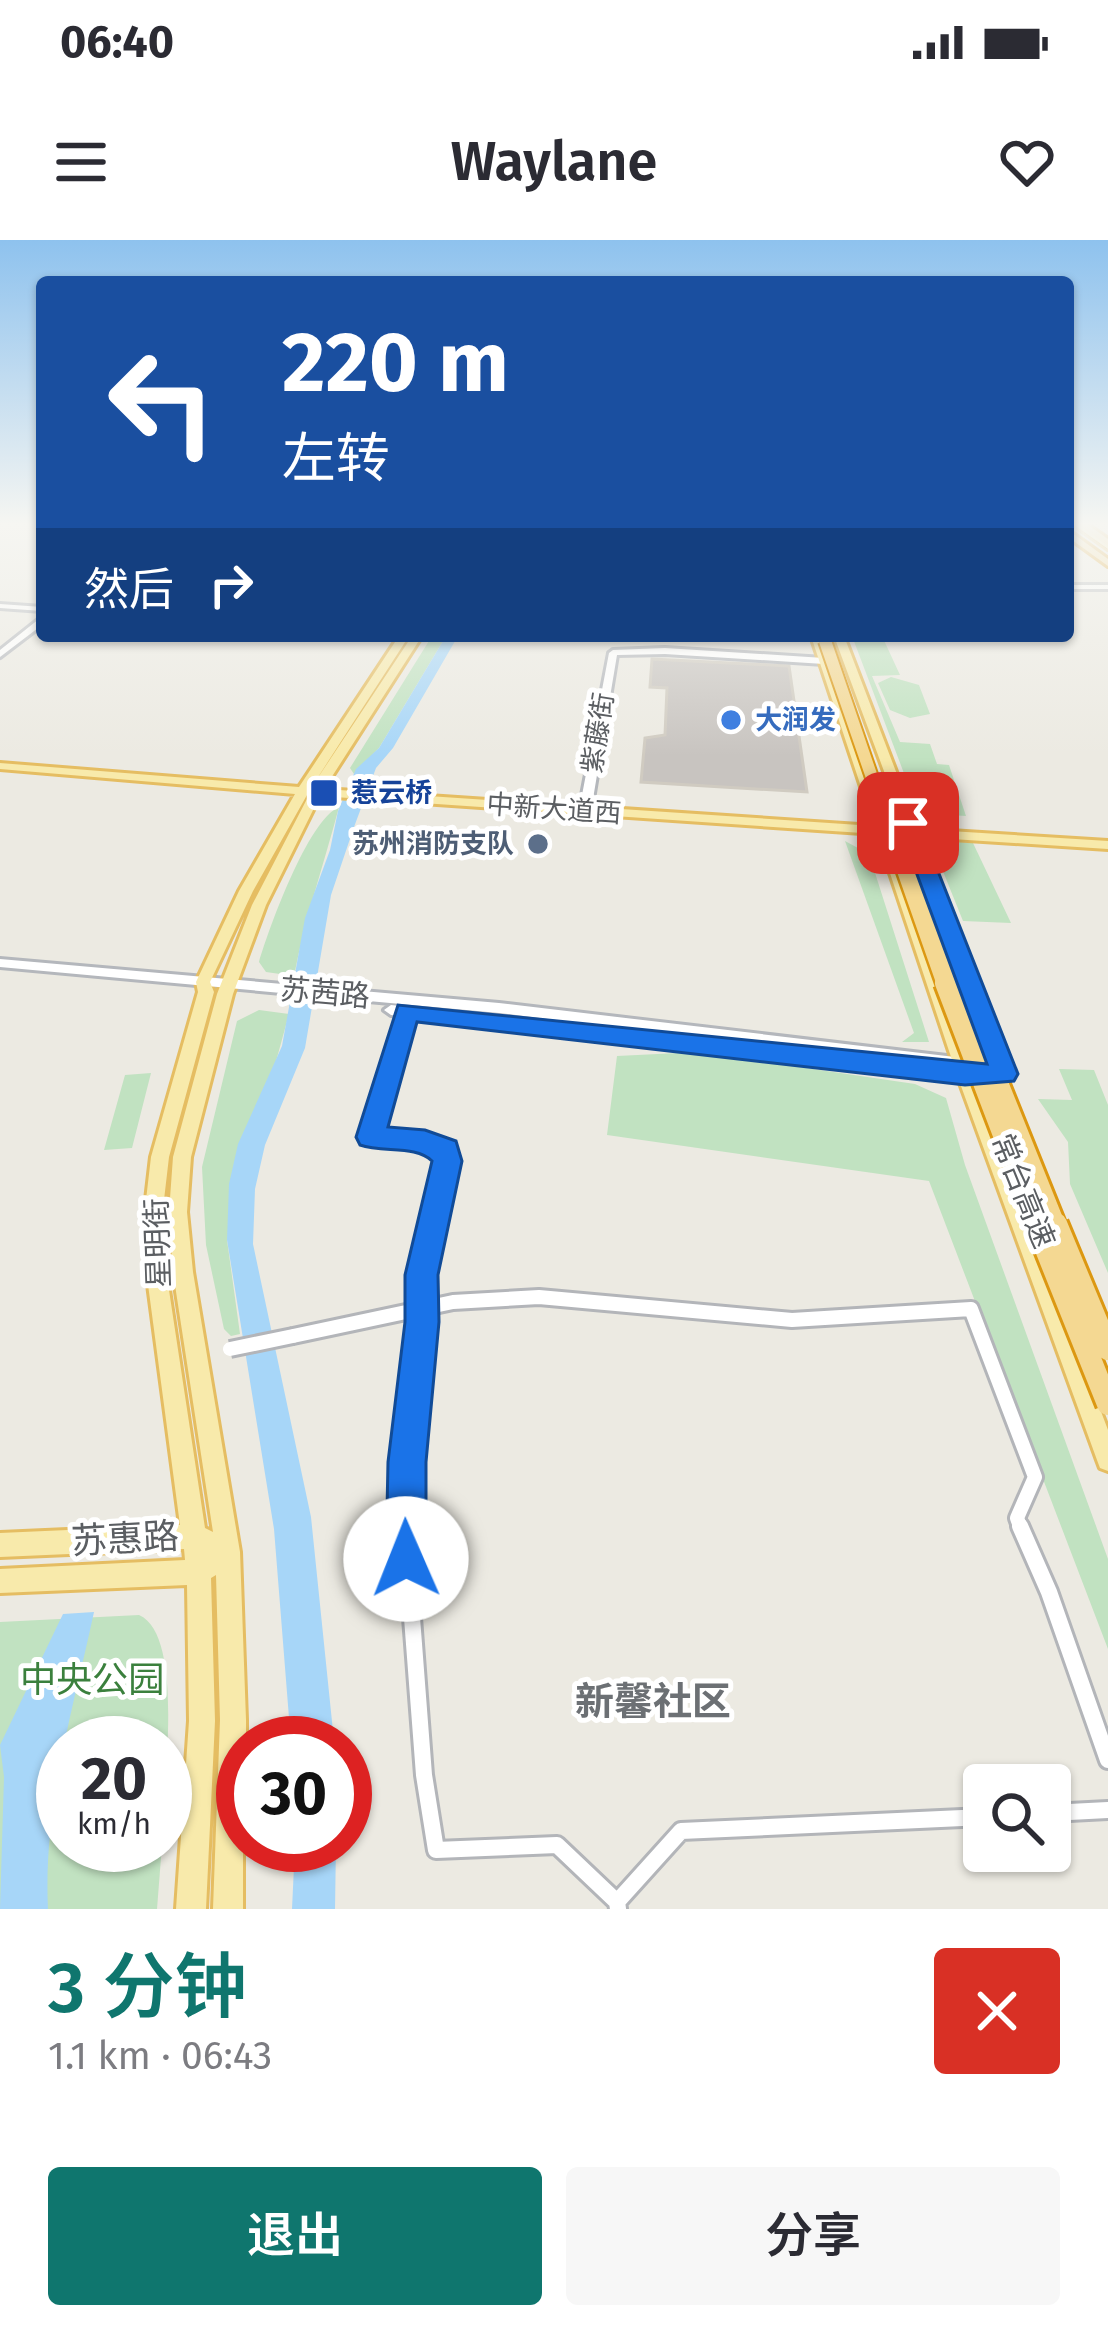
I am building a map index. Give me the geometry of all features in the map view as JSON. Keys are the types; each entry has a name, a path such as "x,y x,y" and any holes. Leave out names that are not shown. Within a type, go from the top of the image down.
{"highway":[{"name":"常台高速","path":"821,642 974,1068 1108,1404"},
{"name":"常台高速","path":"838,642 991,1069 1108,1349"}],"main road":[{"path":"0,604 36,607"},
{"path":"0,654 36,626"},
{"name":"星明街","path":"228,1909 233,1720 228,1552 179,1240 179,1185 236,904 400,642"},
{"name":"星明街","path":"190,1909 202,1721 199,1572 157,1277 153,1217 160,1157 216,988 260,905 311,787 413,642"},
{"path":"820,642 857,759 876,772 895,827 946,922 1108,1336"},
{"path":"838,642 963,1069 1108,1460"},
{"name":"紫藤街","path":"586,806 613,653 824,661"},
{"name":"中新大道西","path":"0,762 1106,846"},
{"name":"苏茜路","path":"0,967 325,998 1004,1074"},
{"name":"苏茜路","path":"325,998 407,1011 963,1069"},
{"name":"苏惠路","path":"0,1545 196,1536 228,1552 199,1572 0,1581"}],"street":[{"path":"407,1011 370,1137 425,1141 446,1150 422,1275 404,1534 424,1775 436,1850 557,1845 617,1905 681,1831 963,1818"},
{"path":"198,1358 423,1309 539,1297 603,1299 793,1320 971,1309 1035,1477 1017,1518 1049,1592 1108,1760"},
{"path":"1071,1812 1108,1810"}],"green space":[{"path":"428,642 442,642 379,748 354,774 350,768"},
{"path":"854,642 885,642 900,675 872,676 900,742 930,744 937,764 949,765 966,816 919,813"},
{"path":"891,677 919,685 930,714 910,718 890,710 878,683"},
{"path":"339,807 294,976 266,972 259,962 291,877 315,832"},
{"path":"935,840 973,843 1011,923 963,921 932,844"},
{"path":"845,841 869,854 929,1042 902,1042 914,1033"},
{"path":"259,1010 289,1014 227,1240 240,1334 231,1336 224,1329 206,1245 202,1167 237,1021"},
{"path":"698,1052 915,1084 946,1098 965,1165 1108,1559 1108,1649 929,1181 607,1135 617,1056"},
{"path":"1059,1069 1094,1070 1108,1105 1108,1273 1070,1184 1068,1142 1038,1099 1072,1100"},
{"path":"151,1073 132,1148 104,1150 125,1075"},
{"name":"中央公园","path":"139,1615 152,1626 165,1667 168,1716 36,1716 36,1872 160,1872 157,1909 0,1909 0,1622"}],"water":[{"path":"442,642 455,642 393,748 376,768 354,827 331,895 305,1048 265,1145 255,1189 253,1244 311,1517 331,1716 289,1716 274,1529 227,1240 229,1184 238,1144 282,1046 305,918 356,769 379,748"},
{"path":"94,1612 70,1716 36,1716 36,1872 48,1872 48,1909 0,1909 4,1777 0,1745 63,1614"},
{"path":"294,1872 336,1872 335,1909 292,1909"}],"building":[{"name":"大润发","path":"652,659 789,666 807,792 641,782 645,738 665,735 667,688 650,687"}],"place":[{"name":"大润发","path":"731,720"},
{"name":"惹云桥","path":"324,793"},
{"name":"苏州消防支队","path":"538,844"}],"district":[{"name":"新馨社区","path":"653,1702"}],"route":[{"path":"406,1559 407,1462 422,1322 422,1275 447,1161 446,1150 425,1141 370,1137 407,1011 965,1075 1004,1074 908,823"}]}
